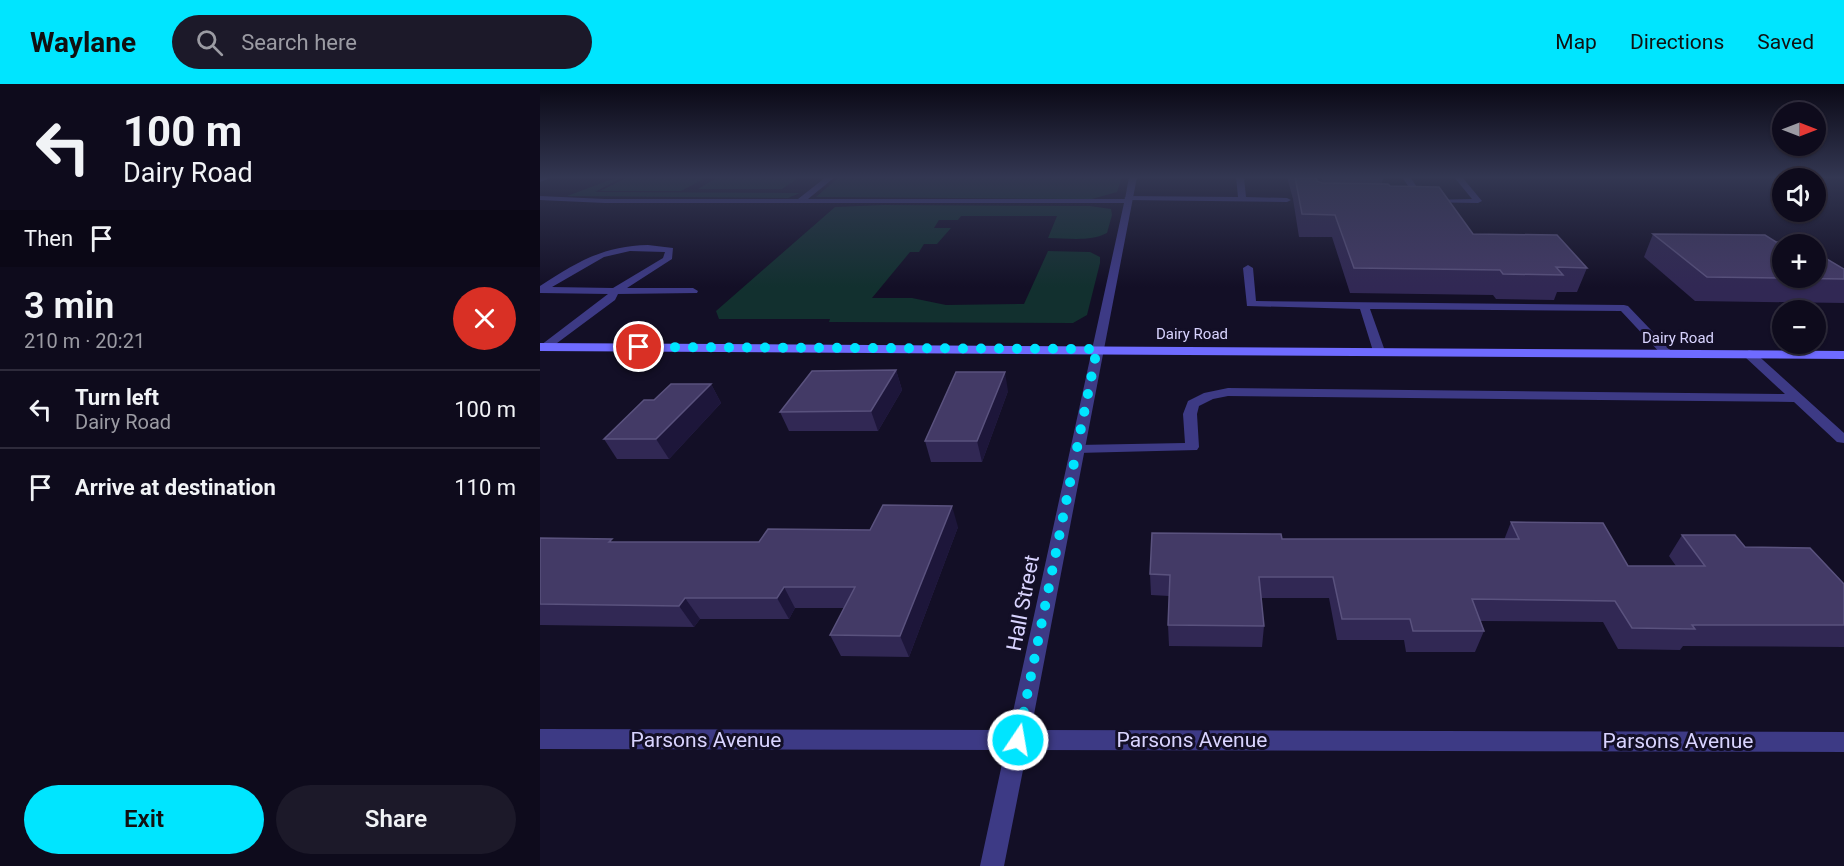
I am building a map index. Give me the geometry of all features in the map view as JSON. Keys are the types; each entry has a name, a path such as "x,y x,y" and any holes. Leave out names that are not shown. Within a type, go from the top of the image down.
{"street":[{"name":"Hall Street","path":"992,866 1125,213"},
{"path":"540,290 598,254 616,249 670,250 667,259 615,291 611,298 542,347"},
{"path":"1248,268 1251,304 1624,308 1667,353"},
{"path":"540,290 693,291"},
{"path":"1364,306 1379,351"},
{"name":"Dairy Road","path":"542,347 1844,355"},
{"path":"1749,354 1842,439"},
{"path":"1077,449 1192,447 1190,414 1193,405 1209,396 1228,392 1795,398"},
{"name":"Parsons Avenue","path":"540,739 1844,742"}],"green space":[{"path":"828,213 1112,213 1107,233 1086,239 1048,238 1057,216 961,216 958,220 939,220 934,228 951,228 937,244 924,244 919,252 910,252 872,298 912,298 946,305 1024,304 1048,251 1090,252 1100,257 1100,263 1087,315 1073,323 719,319 716,311"}],"building":[{"path":"1458,213 1473,234 1557,235 1587,268 1556,267 1563,275 1503,274 1500,270 1354,268 1335,215 1302,214"},
{"path":"1653,234 1765,235 1772,239 1772,278 1707,277"},
{"path":"1826,258 1844,269 1844,279 1826,279"},
{"path":"896,370 871,411 780,412 812,371"},
{"path":"956,372 1005,372 977,441 925,441"},
{"path":"671,384 711,384 656,439 604,439 644,400 654,400"},
{"path":"883,505 952,506 900,636 830,635 855,587 784,587 777,598 685,598 679,606 540,604 540,538 612,539 609,542 759,542 768,529 870,530"},
{"path":"1511,522 1603,523 1628,566 1705,566 1682,535 1735,535 1745,547 1810,548 1844,584 1844,625 1692,625 1695,629 1632,628 1615,601 1472,599 1484,631 1413,631 1410,619 1342,619 1333,577 1259,577 1264,626 1168,625 1170,575 1150,574 1152,533 1281,534 1282,539 1519,539"}],"route":[{"path":"639,347 1097,349 1018,740"}]}
